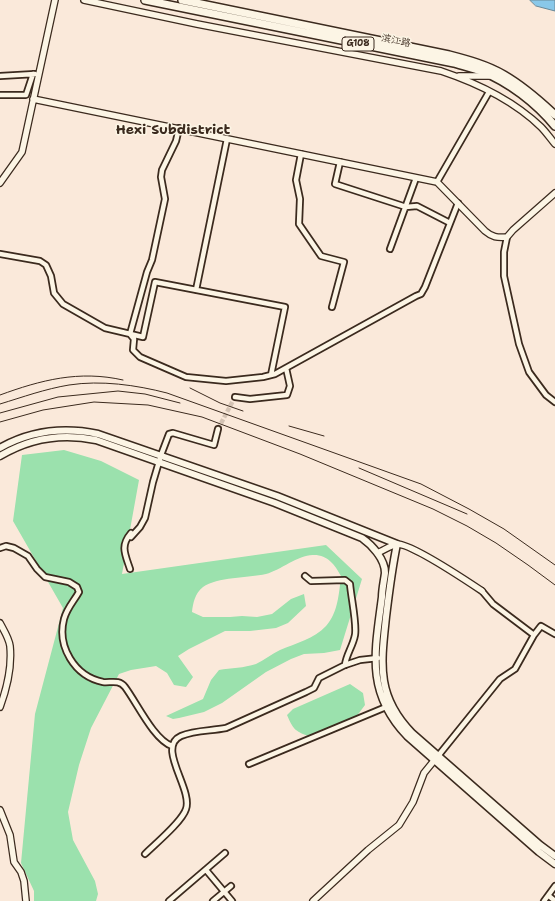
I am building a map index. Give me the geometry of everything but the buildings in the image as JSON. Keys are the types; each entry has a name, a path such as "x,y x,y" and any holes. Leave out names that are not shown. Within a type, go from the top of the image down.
{"highway":[{"name":"滨江路","path":"145,0 454,64 481,71 502,82 526,98 555,126"},
{"name":"滨江路","path":"182,0 449,55 481,64 504,74 531,92 555,115"}],"main road":[{"path":"0,448 32,434 51,431 70,430 107,436 362,538 377,553 385,572 377,682 386,707 402,730 555,856"},
{"path":"0,456 17,447 34,441 70,437 96,440 160,458 277,496 397,544 378,658 388,696 394,710 407,728 436,758 555,864"}],"street":[{"path":"0,183 22,152 33,99 36,74 54,0"},
{"path":"84,0 197,24 441,71 489,92 517,108 541,127 555,144"},
{"path":"0,76 36,74"},
{"path":"0,95 26,95 36,74"},
{"path":"455,76 489,76"},
{"path":"437,182 489,92"},
{"path":"33,99 437,182 492,236 507,238"},
{"path":"130,334 147,272 152,260 165,199 161,177 162,170 176,141 179,128"},
{"path":"196,290 227,139"},
{"path":"302,154 296,180 300,199 299,224 321,256 344,262 332,307"},
{"path":"340,162 335,184 406,207 417,206 450,223"},
{"path":"390,249 416,178"},
{"path":"555,193 513,230 507,238 504,252 504,276 519,344 529,372 546,395 555,402"},
{"path":"130,334 134,339 133,350 140,357 186,377 226,381 271,375 421,294 426,287 458,203"},
{"path":"0,254 40,262 46,265 51,276 54,293 63,304 105,328 143,337 155,282 285,307 271,375"},
{"path":"235,396 242,399 250,399 287,395 290,386 286,368"},
{"path":"131,537 143,522 160,458 169,434 173,433 214,445 218,429"},
{"path":"130,569 124,552 124,544 139,523 147,506"},
{"path":"377,553 397,544 408,547 438,563 482,591 493,604 534,635"},
{"path":"0,548 6,546 14,548 28,556 45,577 68,582 77,588 79,592 68,607 64,617 62,632 68,656 86,676 105,682 110,680 124,685 153,729 166,744 172,746"},
{"path":"305,576 311,581 345,580 350,584 355,632 353,644 346,659 345,665"},
{"path":"0,622 10,644 9,673 6,690 0,707"},
{"path":"313,901 368,850 399,825 413,802 424,773 500,679 515,670 534,635 541,626 555,634"},
{"path":"145,854 182,817 187,808 187,794 172,755 172,746 174,742 180,737 192,732 226,728 314,688 319,678 345,665 360,660 378,658"},
{"path":"249,764 386,707"},
{"path":"0,810 10,835 14,862 21,872 24,881 26,901"},
{"path":"169,901 225,852"},
{"path":"206,870 232,901"},
{"path":"213,901 231,886"},
{"path":"544,901 555,886"},
{"path":"549,896 555,901"}],"green space":[{"path":"64,450 101,461 139,480 122,574 326,545 362,579 340,650 324,653 304,654 291,659 266,672 222,703 204,712 173,719 166,716 203,699 211,680 219,670 256,664 280,650 316,634 326,626 333,615 339,596 341,576 330,561 319,555 308,555 266,574 216,581 200,589 196,595 192,612 203,617 257,617 272,614 291,599 304,594 306,606 288,623 276,628 250,631 225,631 178,656 193,677 186,687 174,685 167,673 156,666 131,670 119,674 91,728 79,765 68,812 73,840 95,881 98,894 96,901 34,901 34,891 21,863 35,714 63,608 13,521 22,455"},
{"path":"350,684 363,693 365,705 356,717 308,736 297,731 287,715 293,709"}],"water":[{"path":"530,0 555,0 555,11 536,6"}],"tunnel":[{"path":"218,429 235,397"}],"railway":[{"path":"0,395 45,381 76,376 107,377 123,380"},
{"path":"0,404 51,389 69,385 93,383 118,384 167,393 421,484 504,529 555,565"},
{"path":"190,388 220,403 243,411"},
{"path":"0,413 58,397 118,391 145,394 180,403"},
{"path":"0,422 43,410 94,402 148,405 202,417 300,454 433,509 496,543 555,585"},
{"path":"289,426 324,436"},
{"path":"359,468 467,514"}],"district":[{"name":"Hexi Subdistrict","path":"173,130"}]}
